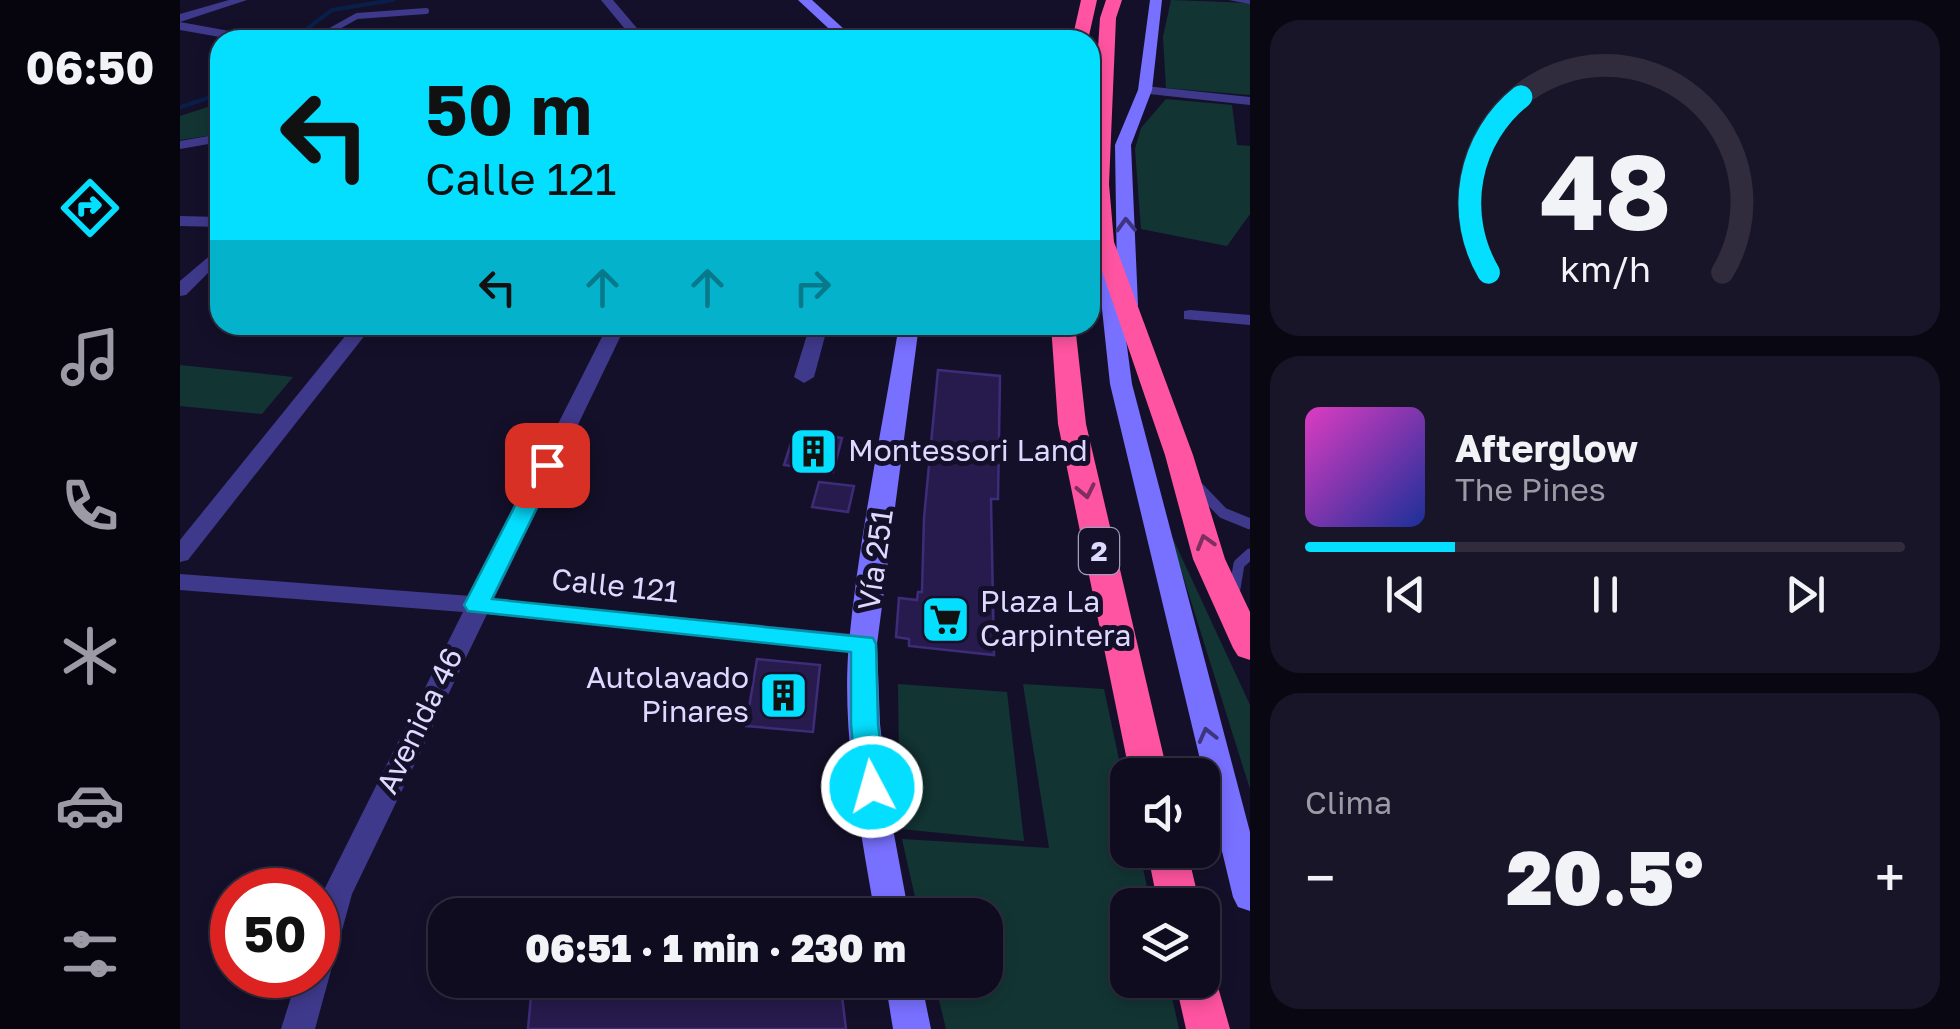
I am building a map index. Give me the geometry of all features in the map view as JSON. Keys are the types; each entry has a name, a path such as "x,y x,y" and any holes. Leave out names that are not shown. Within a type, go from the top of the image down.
{"highway":[{"path":"1082,30 1089,0"},
{"path":"1100,166 1108,18 1114,0"},
{"path":"1100,182 1123,145"},
{"path":"1100,198 1103,242 1179,455 1210,559 1246,640"},
{"name":"2","path":"1065,335 1072,424 1146,758"},
{"path":"1201,998 1208,1029"}],"main road":[{"path":"804,0 838,30"},
{"path":"1128,305 1123,145 1144,90 1156,0"},
{"path":"1103,242 1122,384 1250,897"},
{"name":"Vía 251","path":"889,898 864,724 864,644 908,335"},
{"path":"906,998 912,1029"}],"street":[{"path":"180,22 241,0"},
{"path":"607,0 632,30"},
{"path":"1235,0 1250,1"},
{"path":"180,22 210,33"},
{"path":"1144,90 1250,101"},
{"path":"180,145 210,140"},
{"path":"180,221 210,222"},
{"path":"180,291 210,262"},
{"path":"1190,315 1250,320"},
{"path":"180,554 356,335"},
{"name":"Avenida 46","path":"340,888 476,605 613,335"},
{"path":"804,377 816,335"},
{"name":"Calle 121","path":"180,582 476,605 864,644"},
{"path":"298,1029 307,998"}],"lane":[{"path":"326,30 370,13 426,10"},
{"path":"1179,455 1205,498 1223,513 1250,524"},
{"path":"1246,640 1232,586 1239,564 1250,554"}],"green space":[{"path":"1171,0 1250,3 1250,95 1166,88 1163,37"},
{"path":"1166,99 1232,105 1237,145 1250,146 1250,214 1227,246 1141,229 1135,149 1141,128"},
{"path":"210,106 210,136 180,140 180,116"},
{"path":"180,365 293,377 262,414 180,406"},
{"path":"1168,528 1250,705 1250,789"},
{"path":"898,684 1007,692 1024,841 900,829"},
{"path":"1023,684 1104,689 1119,758 1110,758 1110,868 1143,868 1147,888 1110,888 1110,998 1172,998 1179,1029 946,1029 938,998 1003,998 1003,898 915,898 902,839 1049,848"}],"building":[{"path":"938,370 1000,376 998,499 991,499 994,655 909,646 909,639 896,637 899,598 917,600 918,592 922,592 924,518"},
{"name":"Montessori Land","path":"795,431 842,438 833,472 784,465"},
{"path":"819,482 854,486 848,512 812,507"},
{"name":"Autolavado Pinares","path":"757,659 820,665 813,732 746,726"},
{"path":"531,998 842,998 846,1029 528,1029"}],"waterway":[{"path":"305,30 332,10 393,0"},
{"path":"180,107 210,97"}],"place":[{"name":"Montessori Land","path":"813,451"},
{"name":"Plaza La Carpintera","path":"945,619"},
{"name":"Autolavado Pinares","path":"784,695"}],"route":[{"path":"547,465 476,605 864,644 864,724 872,787"}]}
